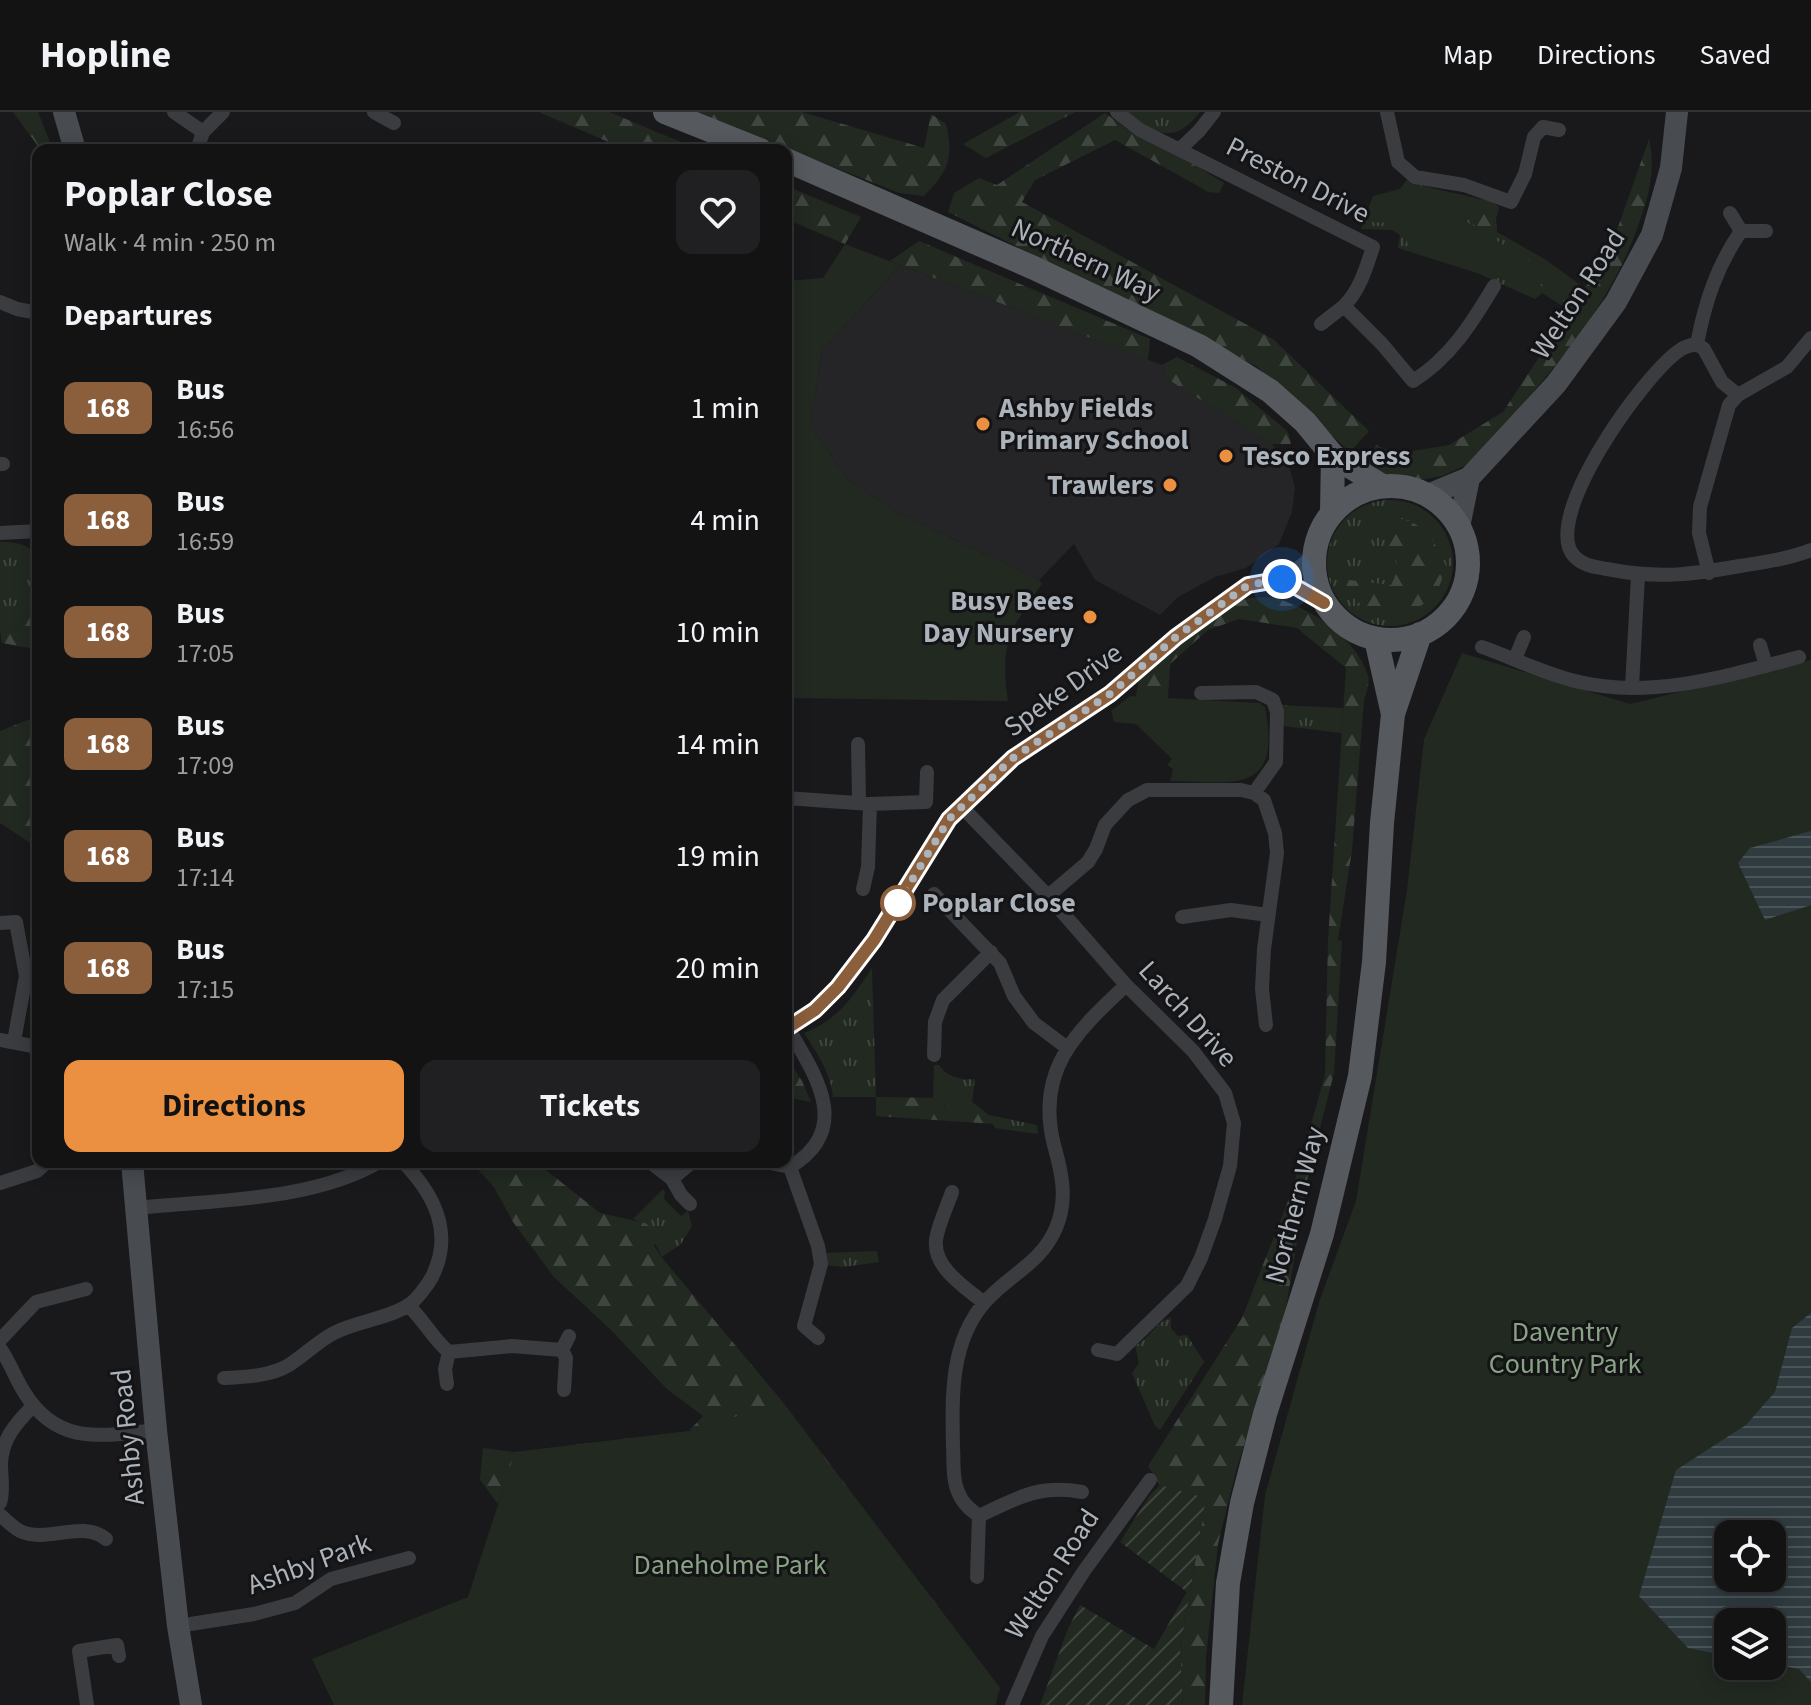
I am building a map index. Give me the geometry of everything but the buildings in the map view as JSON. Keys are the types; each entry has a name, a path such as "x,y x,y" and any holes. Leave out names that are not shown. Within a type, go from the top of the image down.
{"main road":[{"path":"665,112 745,144"},
{"name":"Northern Way","path":"792,163 1034,268 1199,346 1270,391 1305,422 1333,456 1382,486"},
{"path":"1332,512 1333,456"},
{"path":"1382,486 1403,487 1428,495 1448,511 1459,527 1468,557 1464,588 1448,614 1434,627 1404,639 1376,639 1342,623 1324,603 1315,578 1314,556 1321,529 1332,512 1355,494 1382,486"},
{"path":"1393,714 1420,634"},
{"path":"1376,639 1393,714"},
{"name":"Northern Way","path":"1221,1705 1228,1583 1242,1503 1265,1414 1322,1234 1360,1076 1374,962 1382,823 1393,714"}],"street":[{"path":"64,112 73,144"},
{"path":"174,112 203,132"},
{"path":"199,144 203,132 223,112"},
{"path":"374,112 394,123"},
{"name":"Preston Drive","path":"1117,112 1140,130 1373,247 1361,280 1344,306"},
{"path":"1180,149 1214,112"},
{"path":"1387,112 1398,162 1415,177 1464,185 1511,202 1525,174 1534,137 1543,127 1559,130"},
{"name":"Welton Road","path":"1428,495 1469,478 1556,384 1616,302 1652,235 1671,168 1677,112"},
{"path":"1730,213 1741,231"},
{"path":"1741,231 1766,231"},
{"path":"1697,344 1703,309 1724,256 1741,231"},
{"path":"1321,324 1344,306 1413,381 1432,370 1467,330 1494,286"},
{"path":"0,302 32,312"},
{"path":"1709,573 1699,533 1700,507 1729,405 1738,395 1787,367 1811,338"},
{"path":"1697,344 1704,349 1722,382 1738,395"},
{"path":"1697,344 1680,350 1649,378 1604,439 1588,469 1570,519 1567,539 1574,556 1586,565 1638,575 1681,576 1709,573 1811,550"},
{"path":"1459,527 1469,478"},
{"path":"0,533 32,531"},
{"name":"Speke Drive","path":"792,1026 815,1010 838,987 874,940 934,841 961,806 1013,758 1110,694 1176,637 1248,585 1282,579 1314,556"},
{"path":"1632,687 1638,575"},
{"path":"1282,579 1324,603"},
{"path":"1515,659 1524,637"},
{"path":"1760,645 1766,666"},
{"path":"1482,647 1576,682 1632,687 1662,686 1717,677 1799,657"},
{"path":"1201,693 1256,692 1273,700 1277,712 1276,762 1254,793"},
{"path":"858,744 868,867 863,889"},
{"path":"792,798 926,802 927,772"},
{"path":"1048,896 1088,862 1105,825 1128,800 1147,790 1241,790 1254,793 1264,800 1275,833 1277,853 1262,989 1266,1025"},
{"name":"Larch Drive","path":"961,806 1048,896 1126,985 1193,1051 1225,1093 1234,1123 1230,1166 1215,1219 1187,1286 1117,1354 1098,1350"},
{"path":"934,894 1000,963 1022,1009 1034,1023 1066,1047"},
{"path":"1182,917 1231,910 1268,915"},
{"path":"0,923 16,922 25,962 25,986 7,1040 32,1046"},
{"path":"934,1055 935,1022 943,1000 991,952"},
{"path":"979,1516 967,1506 954,1483 953,1386 963,1338 984,1303 1043,1251 1059,1221 1064,1195 1050,1131 1051,1084 1066,1047 1126,985"},
{"path":"792,1037 816,1076 825,1117 823,1132 814,1147 792,1166"},
{"path":"0,1183 40,1168"},
{"name":"Ashby Road","path":"133,1168 156,1430 178,1626 191,1705"},
{"path":"138,1208 300,1191 330,1184 366,1168"},
{"path":"224,1378 265,1373 287,1366 331,1334 408,1305 429,1282 439,1262 443,1240 441,1220 421,1181 409,1168"},
{"path":"658,1168 672,1179 690,1204"},
{"path":"672,1179 685,1168"},
{"path":"790,1168 818,1246 820,1269 804,1326 818,1338"},
{"path":"952,1192 936,1238 936,1251 941,1263 954,1278 984,1303"},
{"path":"0,1340 36,1302 86,1289"},
{"path":"408,1305 449,1352 456,1354 489,1346 562,1350"},
{"path":"562,1350 569,1336"},
{"path":"0,1348 33,1406 43,1418 58,1428 85,1434 112,1435 156,1430"},
{"path":"562,1350 566,1358 564,1390"},
{"path":"447,1384 445,1369 449,1352"},
{"path":"0,1503 1,1451 7,1436 33,1406"},
{"name":"Welton Road","path":"1012,1705 1042,1636 1084,1571 1150,1480"},
{"path":"979,1516 1027,1493 1049,1488 1082,1492"},
{"path":"0,1515 21,1531 37,1535 88,1531 99,1533 106,1539"},
{"path":"977,1577 979,1516"},
{"name":"Ashby Park","path":"178,1626 254,1614 295,1603 331,1579 409,1558"},
{"path":"87,1705 79,1651 117,1645 119,1656"}],"shaded area":[{"name":"Ashby Fields Primary School","path":"900,265 1162,365 1167,379 1272,444 1289,465 1295,488 1292,512 1279,544 1246,568 1215,577 1178,597 1160,615 1095,580 1074,544 1039,580 897,512 846,478 813,429 811,420 822,351"},
{"path":"1811,831 1811,905 1765,920 1738,863 1750,848"},
{"path":"1811,1313 1811,1682 1799,1669 1786,1667 1786,1608 1714,1608 1714,1653 1688,1648 1639,1596 1676,1470 1746,1425 1775,1392 1792,1328"}],"green space":[{"path":"13,112 38,112 51,144 37,144"},
{"path":"539,112 609,112 686,144 613,144"},
{"path":"696,112 802,112 924,148 931,114 946,124 949,156 939,179 924,196 899,193 792,150 792,144 776,144"},
{"path":"1020,112 1075,112 986,158 963,144"},
{"path":"1122,112 1200,112 1180,130 1162,133"},
{"path":"1105,113 1136,136 1198,167 1198,186 1115,140 1035,180 1022,202 1273,339 1369,431 1350,452 1256,366 948,212 954,193 979,178 997,185"},
{"path":"1649,139 1652,171 1646,202 1626,256 1610,287 1571,345 1481,453 1466,465 1442,476 1409,482 1380,479 1364,467 1376,445 1395,454 1449,445 1503,412 1611,247"},
{"path":"1198,167 1224,183 1219,193 1208,192 1198,186"},
{"path":"1409,177 1423,186 1492,202 1499,207 1497,232 1546,260 1583,287 1570,311 1542,293 1535,299 1477,273 1398,248 1400,235 1392,230 1361,229 1373,196 1400,189"},
{"path":"792,188 861,217 845,244 792,222"},
{"path":"1411,188 1439,205 1443,191 1468,196 1464,220 1573,289 1568,300 1541,284 1534,290 1407,243 1408,231 1394,223 1370,222 1375,202"},
{"path":"1472,197 1499,207 1497,231 1482,233 1477,230 1471,218"},
{"path":"919,241 1150,339 1148,360 890,261"},
{"path":"845,244 900,265 822,351 811,420 813,429 846,478 897,512 1042,584 1010,638 1005,664 1008,701 792,698 792,281 823,278"},
{"path":"1177,357 1236,388 1288,432 1291,444 1272,444 1167,379 1162,365"},
{"path":"1390,500 1414,505 1434,519 1448,539 1453,563 1448,587 1434,607 1414,621 1390,626 1366,621 1346,607 1332,587 1327,563 1332,539 1346,519 1366,505"},
{"path":"1393,518 1420,527 1437,548 1446,566 1439,587 1428,601 1417,608 1391,613 1365,606 1345,589 1349,580 1391,585 1397,566 1386,541 1383,524"},
{"path":"0,542 10,542 32,550 32,606 19,625 0,631"},
{"path":"1272,597 1316,616 1343,637 1362,662 1368,682 1352,850 1338,940 1342,941 1334,1073 1308,1175 1285,1314 1236,1471 1218,1544 1206,1658 1205,1705 1183,1705 1180,1651 1206,1498 1160,1485 1148,1466 1242,1318 1292,1191 1325,1075 1328,939 1346,668 1297,628 1239,619 1208,630 1170,664 1168,699 1130,706 1136,696 1139,678 1218,611 1248,598"},
{"path":"32,606 32,648 2,643 0,631 19,625"},
{"name":"Daventry Country Park","path":"1462,653 1630,704 1811,660 1811,1705 1242,1705 1265,1495 1319,1302 1356,1201 1407,890 1424,739"},
{"path":"1130,696 1259,703 1265,707 1268,736 1266,756 1259,770 1248,778 1233,781 1170,781 1173,769 1167,765 1172,759 1136,724 1114,722 1111,711"},
{"path":"1278,705 1343,708 1342,733 1282,726"},
{"path":"32,718 32,844 0,823 0,731"},
{"path":"872,968 876,1097 833,1097 826,1071 804,1033 835,1015"},
{"path":"934,1065 939,1065 954,1077 975,1079 972,1102 989,1115 1037,1125 1038,1134 995,1128 993,1124 933,1099"},
{"path":"792,1066 802,1081 811,1102 792,1098"},
{"path":"952,1088 964,1101 966,1107 963,1114 946,1111 942,1096"},
{"path":"876,1097 942,1098 946,1111 963,1114 972,1102 994,1124 876,1116"},
{"path":"477,1168 544,1168 600,1213 645,1223 659,1233 654,1246 663,1259 782,1401 1000,1688 995,1705 508,1475 498,1504 480,1480 483,1448 515,1452 689,1431 703,1416 667,1389 611,1330 554,1277 513,1222 494,1187"},
{"path":"663,1189 664,1199 681,1216 688,1211 692,1226 681,1244 662,1257 645,1224 633,1219"},
{"path":"877,1251 879,1262 844,1267 825,1265 825,1253"},
{"path":"1171,1317 1171,1328 1178,1336 1187,1335 1204,1362 1160,1430 1155,1426 1132,1373 1139,1363 1135,1346"},
{"name":"Daneholme Park","path":"782,1402 1000,1688 995,1705 334,1705 312,1659 468,1597 515,1452 690,1431"},
{"path":"1160,1485 1206,1498 1180,1650 1183,1705 1040,1705 1067,1631 1080,1605 1154,1649 1187,1592 1120,1542 1150,1495"}],"bus line":[{"name":"168","path":"792,1025 815,1010 838,987 874,940 949,819 1013,758 1110,694 1176,637 1248,585 1282,579 1324,603"}],"place":[{"name":"Ashby Fields Primary School","path":"983,424"},
{"name":"Tesco Express","path":"1226,456"},
{"name":"Trawlers","path":"1170,485"},
{"name":"Busy Bees Day Nursery","path":"1090,617"},
{"name":"Poplar Close","path":"898,903"}],"route":[{"path":"898,903 949,819 1013,758 1110,694 1176,637 1248,585 1282,579"}]}
